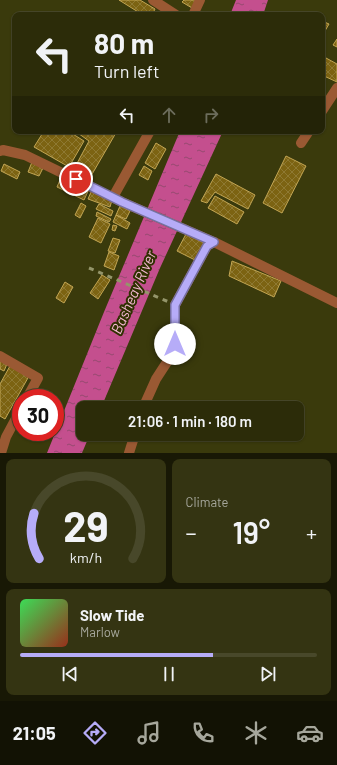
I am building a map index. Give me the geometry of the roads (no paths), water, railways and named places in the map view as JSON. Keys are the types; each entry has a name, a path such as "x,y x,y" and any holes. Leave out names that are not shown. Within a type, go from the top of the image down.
{"street":[{"path":"153,0 171,12"},
{"path":"194,12 200,0"},
{"path":"325,106 337,88"},
{"path":"117,199 149,134"},
{"path":"301,143 307,134"},
{"path":"0,151 3,150 25,156 211,241 337,303"},
{"path":"146,401 156,379 169,359 175,344 175,305 211,241"},
{"path":"0,356 38,378 32,389"},
{"path":"1,453 6,437 12,426"},
{"path":"129,453 133,441"}],"water":[{"path":"236,0 268,0 264,12 231,12"},
{"name":"Basheay River","path":"179,134 222,134 160,268 104,401 76,401 76,441 87,441 82,453 47,453 52,441 64,441 64,411"}],"railway":[{"path":"89,268 169,302"}]}
